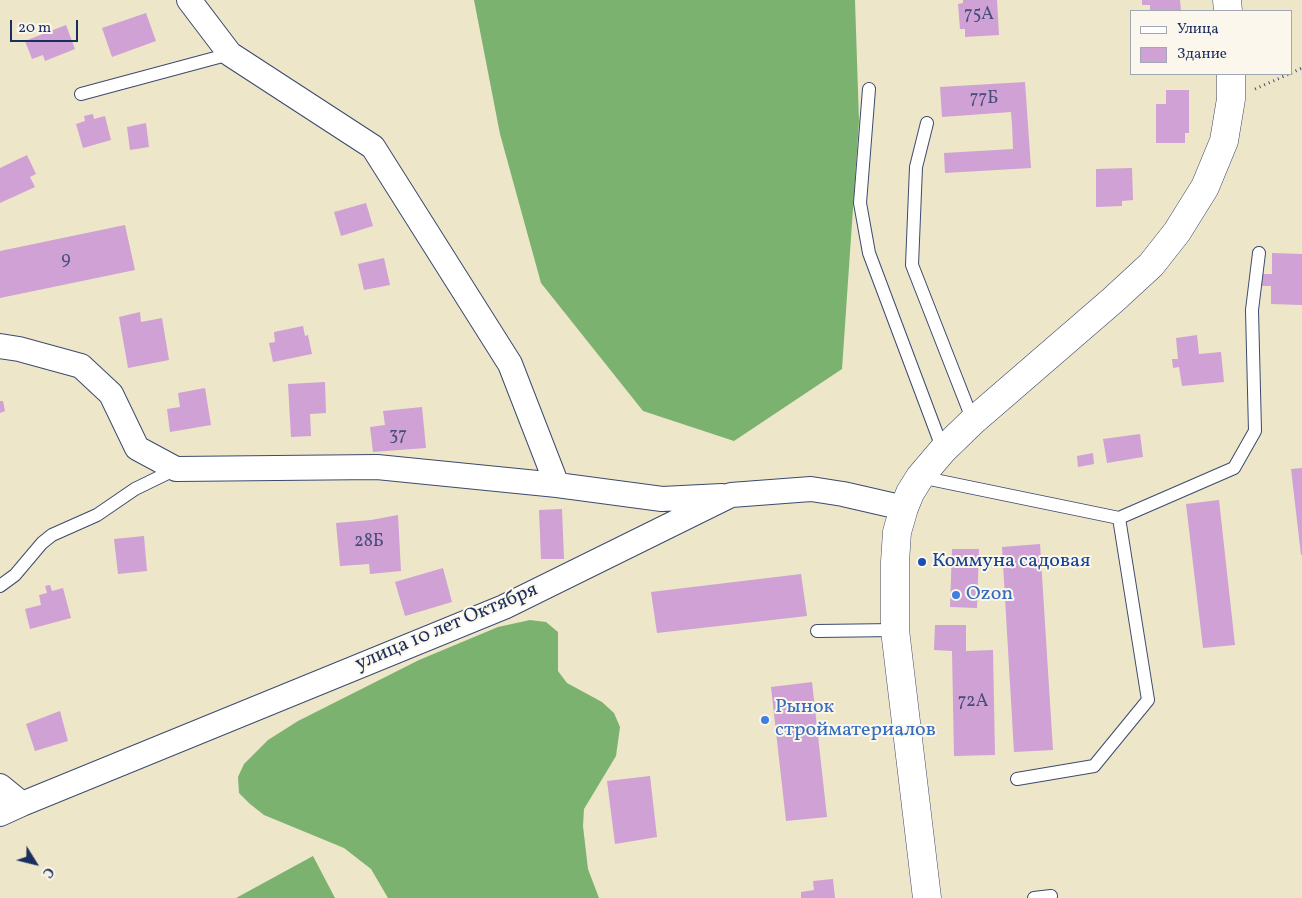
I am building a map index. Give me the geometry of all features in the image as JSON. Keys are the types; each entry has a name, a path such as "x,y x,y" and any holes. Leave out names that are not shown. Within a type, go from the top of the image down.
{"street":[{"path":"189,0 230,54 373,147 510,364 557,485"},
{"path":"927,898 895,630 897,532 904,508 910,493 920,477 943,450 973,421 1113,300 1150,265 1177,232 1205,187 1224,141 1231,86"},
{"path":"0,346 19,349 80,366 112,394 137,448 176,469 377,467 557,485 662,499 731,495"},
{"name":"улица 10 лет Октября","path":"0,814 504,607 731,495 811,490 843,494 904,508"},
{"path":"0,786 22,804"}],"lane":[{"path":"81,94 230,54"},
{"path":"869,89 860,203 869,253 943,450"},
{"path":"927,123 916,167 912,266 973,421"},
{"path":"920,477 1119,518 1234,468 1255,431 1252,310 1259,253"},
{"path":"0,586 15,575 42,543 52,536 97,515 135,489 176,469"},
{"path":"1016,779 1094,766 1148,700 1119,518"},
{"path":"817,631 895,630"},
{"path":"1034,898 1051,896"}],"path":[{"path":"1231,86 1281,75"}],"green space":[{"path":"474,0 855,0 859,121 842,369 734,441 643,411 541,283 500,134"},
{"path":"530,620 546,622 558,632 558,671 567,683 602,702 614,713 620,727 616,756 584,809 583,826 588,869 599,898 388,898 371,869 344,848 264,815 239,793 238,777 244,764 268,740 298,721 419,660 498,627"},
{"path":"313,856 335,898 236,898"}],"building":[{"path":"963,0 997,0 999,35 965,37 965,29 960,29 958,4 963,3"},
{"path":"1142,0 1180,0 1181,10 1150,10 1150,5 1142,5"},
{"path":"146,13 156,41 112,57 102,28"},
{"path":"66,25 75,49 45,61 43,55 32,59 25,41"},
{"path":"1025,82 1031,168 945,173 944,153 1013,149 1012,125 1011,112 942,117 940,87"},
{"path":"1166,90 1189,90 1189,133 1185,133 1185,143 1156,143 1156,104 1166,104"},
{"path":"93,114 94,119 105,116 111,140 83,148 76,124 85,121 84,116"},
{"path":"146,123 149,147 130,150 127,127"},
{"path":"27,155 36,174 30,177 35,187 0,203 0,168"},
{"path":"1132,168 1133,200 1122,201 1122,206 1096,207 1096,169"},
{"path":"366,203 373,226 341,236 334,212"},
{"path":"125,225 135,270 0,298 0,251"},
{"path":"1272,253 1302,254 1302,305 1271,304 1271,286 1261,286 1262,274 1272,274"},
{"path":"384,258 390,285 364,290 358,264"},
{"path":"140,312 141,322 162,318 169,360 128,368 119,317"},
{"path":"303,326 305,336 308,335 312,354 273,362 269,343 275,342 274,332"},
{"path":"1197,335 1199,354 1221,352 1224,382 1182,386 1179,367 1173,368 1172,359 1178,359 1176,338"},
{"path":"325,382 326,413 310,414 311,436 291,437 288,384"},
{"path":"205,388 211,425 170,432 167,409 180,407 178,393"},
{"path":"0,401 3,401 5,411 0,413"},
{"path":"422,407 426,448 373,452 370,427 385,425 383,411"},
{"path":"1140,434 1143,457 1107,463 1103,439"},
{"path":"1093,453 1094,464 1078,467 1077,456"},
{"path":"1302,468 1302,555 1301,555 1291,469"},
{"path":"1219,500 1235,645 1203,648 1186,504"},
{"path":"562,509 564,559 541,559 539,510"},
{"path":"398,515 401,571 370,574 369,564 340,566 336,523 371,520"},
{"path":"144,536 147,571 118,574 114,539"},
{"path":"1040,544 1053,750 1014,752 1002,547"},
{"path":"952,549 979,549 977,608 950,607"},
{"path":"443,568 452,602 405,616 395,582"},
{"path":"801,574 807,616 657,633 651,592"},
{"path":"50,585 52,591 63,588 71,618 30,629 25,609 41,605 39,595 47,593 45,586"},
{"path":"935,625 966,625 966,651 993,650 995,755 954,756 952,651 934,650"},
{"path":"812,682 827,817 786,821 771,687"},
{"path":"60,711 68,741 35,751 26,724"},
{"path":"650,776 657,837 615,844 607,781"},
{"path":"833,879 835,898 801,898 801,892 814,890 813,881"}],"place":[{"name":"Коммуна садовая","path":"922,562"},
{"name":"Ozon","path":"956,595"},
{"name":"Рынок стройматериалов","path":"765,720"}]}
